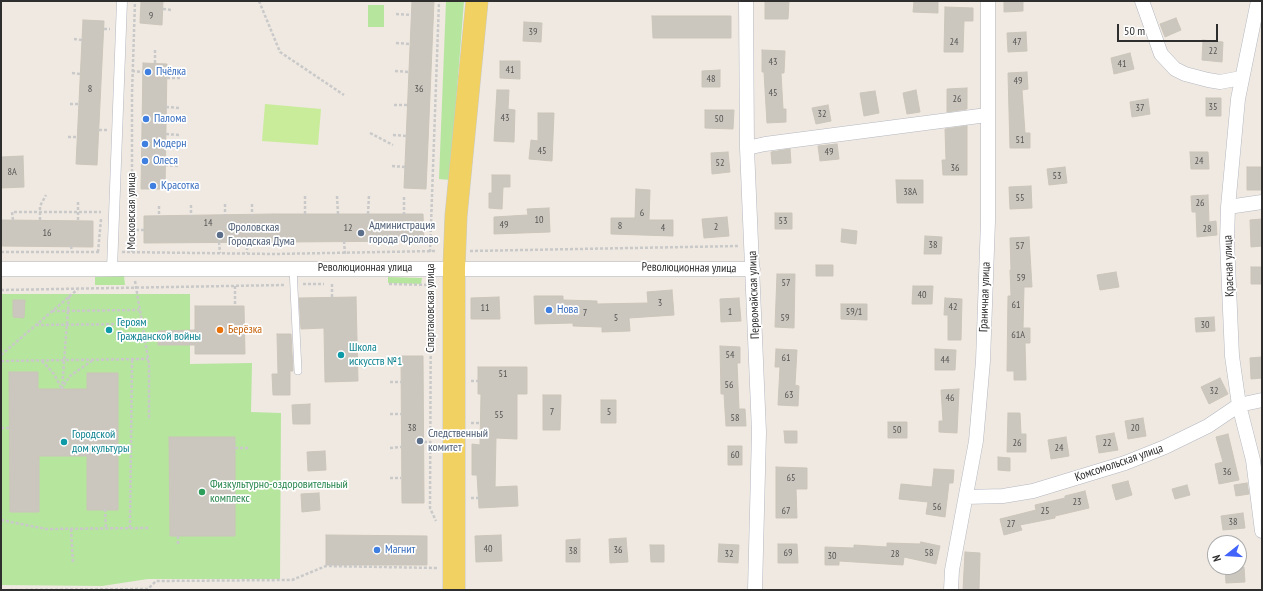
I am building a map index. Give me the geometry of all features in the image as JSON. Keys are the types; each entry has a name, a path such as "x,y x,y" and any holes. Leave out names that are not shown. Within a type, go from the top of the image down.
{"main road":[{"name":"Спартаковская улица","path":"454,590 454,260 477,1"}],"street":[{"name":"Московская улица","path":"112,269 122,1"},
{"name":"Первомайская улица","path":"746,1 747,148 759,432 755,590"},
{"name":"Граничная улица","path":"951,590 952,570 976,441 983,361 988,221 988,1"},
{"path":"1142,1 1161,54 1175,68 1185,74 1220,82 1241,78"},
{"name":"Красная улица","path":"1258,1 1241,78 1228,207 1227,241 1232,356 1239,405 1253,460 1262,531"},
{"path":"747,148 773,143 987,115"},
{"path":"1228,207 1262,202"},
{"name":"Революционная улица","path":"1,269 430,268 454,260 753,269"},
{"name":"Комсомольская улица","path":"966,497 1003,496 1033,491 1125,463 1166,447 1208,426 1239,405 1262,400"}],"lane":[{"path":"293,268 298,372"}],"path":[{"name":"Московская улица","path":"135,1 132,94 132,252 139,310 148,359 149,420"},
{"path":"259,1 280,52 344,95"},
{"name":"Спартаковская улица","path":"438,526 430,508 430,251 439,1"},
{"path":"163,9 172,10"},
{"path":"396,14 412,15"},
{"path":"74,40 82,40"},
{"path":"396,43 410,44"},
{"path":"155,48 155,63"},
{"path":"395,71 409,72"},
{"path":"72,73 80,74"},
{"path":"167,78 181,78"},
{"path":"70,104 79,104"},
{"path":"394,105 408,105"},
{"path":"166,107 180,108"},
{"path":"370,133 393,145"},
{"path":"166,134 179,134"},
{"path":"393,135 407,136"},
{"path":"68,137 77,137"},
{"path":"165,165 178,166"},
{"path":"392,166 405,167"},
{"path":"40,220 40,206 46,195"},
{"path":"305,196 305,214"},
{"path":"337,196 338,214"},
{"path":"368,214 369,196"},
{"path":"404,197 404,214"},
{"path":"78,202 78,221"},
{"path":"225,204 225,215"},
{"path":"252,204 252,215"},
{"path":"191,205 191,216"},
{"path":"159,206 159,216"},
{"path":"13,220 12,212 101,212"},
{"path":"132,230 144,230"},
{"path":"219,242 220,253"},
{"path":"247,242 247,253"},
{"path":"72,246 72,252"},
{"path":"86,252 87,246"},
{"name":"Революционная улица","path":"1,252 247,253 430,251 454,260 752,246"},
{"path":"332,284 332,297"},
{"name":"Революционная улица","path":"1,290 340,284"},
{"name":"Революционная улица","path":"383,284 431,285"},
{"path":"235,286 235,306"},
{"path":"1,355 79,288"},
{"path":"62,389 70,295"},
{"path":"52,311 139,310"},
{"path":"36,325 142,324"},
{"path":"130,528 132,359"},
{"path":"1,361 148,359"},
{"path":"41,360 54,374 62,389"},
{"path":"62,389 64,382 70,376 94,360"},
{"path":"390,382 401,382"},
{"path":"390,414 401,414"},
{"path":"471,423 480,423"},
{"path":"1,428 10,428"},
{"path":"424,442 431,442"},
{"path":"235,448 248,448"},
{"path":"390,448 401,448"},
{"path":"390,478 401,478"},
{"path":"105,510 106,529"},
{"path":"1,520 46,529 148,528"},
{"path":"71,529 73,564"},
{"path":"178,536 178,546"},
{"path":"438,575 439,560"},
{"path":"10,590 148,589 156,581 292,580 326,566 410,566 438,568"}],"green space":[{"path":"446,1 464,1 450,180 439,179"},
{"path":"368,5 384,5 384,27 368,27"},
{"path":"265,104 321,109 318,145 262,141"},
{"path":"124,276 125,285 95,285 95,277"},
{"path":"388,277 422,278 421,284 388,283"},
{"path":"1,294 190,294 190,364 252,363 251,412 281,413 280,579 148,579 102,586 1,585"}],"building":[{"path":"141,1 163,1 162,25 140,23"},
{"path":"412,1 434,1 426,189 404,188"},
{"path":"765,1 789,1 788,19 765,19"},
{"path":"914,1 938,1 938,13 913,12"},
{"path":"1004,1 1023,1 1023,11 1004,12"},
{"path":"945,7 973,8 973,21 964,21 963,52 944,52"},
{"path":"652,16 731,16 731,38 653,38"},
{"path":"1176,18 1181,30 1165,37 1160,24"},
{"path":"83,20 104,21 97,165 76,164"},
{"path":"524,22 542,23 541,42 523,41"},
{"path":"1026,32 1027,51 1008,52 1007,33"},
{"path":"1203,40 1223,42 1222,62 1202,60"},
{"path":"762,50 785,51 784,73 781,73 783,109 786,109 786,122 767,123 764,72 762,72"},
{"path":"1130,53 1134,69 1114,74 1111,58"},
{"path":"500,61 520,61 520,79 500,78"},
{"path":"143,63 167,64 165,189 141,189"},
{"path":"720,70 720,87 702,87 702,71"},
{"path":"1027,72 1028,89 1022,90 1025,133 1030,133 1030,148 1010,148 1008,73"},
{"path":"967,88 967,109 947,112 947,89"},
{"path":"497,90 509,90 508,109 515,110 514,142 494,141"},
{"path":"916,90 920,112 907,114 903,93"},
{"path":"875,91 879,113 864,116 860,93"},
{"path":"1206,98 1221,98 1221,116 1206,116"},
{"path":"1148,99 1150,114 1132,117 1130,102"},
{"path":"828,105 831,121 816,124 812,108"},
{"path":"705,110 734,110 733,129 705,128"},
{"path":"538,113 554,113 552,161 529,159 531,140 538,141"},
{"path":"967,126 967,175 943,175 942,160 946,160 945,129"},
{"path":"837,144 839,159 820,161 818,146"},
{"path":"790,149 791,163 772,164 771,152"},
{"path":"728,152 730,172 712,174 711,153"},
{"path":"1190,152 1208,152 1209,169 1191,169"},
{"path":"23,156 24,187 1,188 1,157"},
{"path":"1065,167 1067,183 1049,185 1047,169"},
{"path":"1247,167 1262,167 1262,190 1247,190"},
{"path":"492,175 510,175 510,187 503,187 502,209 489,208 489,193 492,193"},
{"path":"896,180 923,180 923,203 897,203"},
{"path":"1031,186 1032,208 1010,209 1009,187"},
{"path":"636,189 650,190 649,220 673,220 673,236 611,234 611,218 635,218"},
{"path":"1208,195 1209,222 1216,221 1217,235 1197,237 1196,212 1192,212 1191,196"},
{"path":"549,208 550,232 494,234 494,217 528,215 527,209"},
{"path":"775,213 792,213 792,229 775,229"},
{"path":"423,214 424,241 144,243 144,216"},
{"path":"727,217 729,236 704,238 702,219"},
{"path":"1262,219 1262,246 1251,247 1250,220"},
{"path":"1,220 93,221 93,247 1,246"},
{"path":"842,229 857,231 856,244 841,242"},
{"path":"925,236 942,237 941,254 924,254"},
{"path":"1029,237 1032,287 1024,287 1023,328 1030,328 1030,343 1025,343 1026,380 1014,380 1014,371 1007,371 1008,296 1011,296 1010,238"},
{"path":"816,265 833,265 833,276 816,276"},
{"path":"1251,267 1262,267 1262,284 1251,284"},
{"path":"1116,272 1119,287 1100,290 1097,275"},
{"path":"777,274 795,274 794,328 775,327"},
{"path":"913,286 933,286 932,304 912,304"},
{"path":"672,290 674,315 629,318 630,331 602,332 602,327 573,326 573,323 535,324 534,296 563,296 563,300 597,301 597,304 648,303 647,292"},
{"name":"Школа искусств №1","path":"356,297 358,381 325,382 324,328 301,329 299,298"},
{"path":"499,297 500,319 471,319 471,298"},
{"path":"739,298 741,321 721,322 720,299"},
{"path":"945,298 962,299 961,340 948,340 948,315 944,315"},
{"path":"13,300 25,300 24,318 13,317"},
{"path":"841,304 867,304 867,320 841,319"},
{"name":"Берёзка","path":"195,306 244,306 245,354 195,354 195,345 158,345 158,331 195,330"},
{"path":"1214,317 1215,331 1196,332 1195,318"},
{"path":"277,334 291,334 293,371 290,371 290,395 273,395 272,374 278,374"},
{"path":"720,346 740,347 740,363 737,363 739,409 745,409 746,426 726,426 724,394 721,394"},
{"path":"776,349 797,350 795,385 799,386 798,406 778,405 780,367 775,367"},
{"path":"935,349 956,350 955,370 935,370"},
{"path":"401,356 423,356 424,503 402,503"},
{"path":"1262,357 1262,378 1251,379 1250,358"},
{"path":"478,367 527,367 527,394 517,394 517,439 496,438 495,487 517,486 518,506 479,508 477,475 472,475 472,444 480,445 481,394 478,394"},
{"name":"Городской дом культуры","path":"9,372 38,372 38,389 87,389 87,373 118,373 118,510 87,510 87,456 39,456 39,512 10,512"},
{"path":"1220,378 1228,394 1209,404 1201,387"},
{"path":"959,389 957,433 939,432 939,421 943,421 941,390"},
{"path":"543,395 561,395 560,430 543,430"},
{"path":"601,400 616,400 616,423 601,423"},
{"path":"310,404 310,424 293,424 292,405"},
{"path":"1008,413 1020,413 1021,434 1026,434 1026,452 1007,452"},
{"path":"1143,418 1146,436 1128,439 1125,421"},
{"path":"888,422 907,422 907,438 888,438"},
{"path":"784,431 797,431 797,443 785,443"},
{"path":"1114,433 1118,450 1099,453 1096,436"},
{"path":"1228,434 1239,480 1219,484 1215,464 1223,462 1216,437"},
{"name":"Физкультурно-оздоровительный комплекс","path":"169,437 235,437 235,536 170,536"},
{"path":"1066,437 1069,456 1051,459 1048,440"},
{"path":"728,446 742,446 742,465 728,465"},
{"path":"325,451 326,470 308,471 307,452"},
{"path":"998,457 1010,458 1010,471 998,470"},
{"path":"776,467 807,468 807,489 796,489 797,518 776,518"},
{"path":"934,469 954,470 953,483 949,483 945,517 926,514 928,502 899,499 901,484 932,487"},
{"path":"1128,481 1132,495 1116,500 1112,485"},
{"path":"1247,483 1249,494 1236,496 1234,485"},
{"path":"1187,485 1190,495 1175,499 1172,489"},
{"path":"1085,491 1089,508 1055,516 1055,518 1020,525 1022,530 1004,535 1000,519 1036,510 1035,505 1065,498 1065,496"},
{"path":"319,493 320,510 302,512 301,494"},
{"path":"1243,513 1245,528 1223,530 1221,516"},
{"name":"Магнит","path":"326,535 427,536 427,565 326,565"},
{"path":"501,535 502,561 476,562 475,536"},
{"path":"626,538 628,562 610,563 609,539"},
{"path":"580,539 580,562 566,562 566,540"},
{"path":"921,542 940,546 936,564 904,557 903,565 839,561 839,565 825,565 825,547 854,548 854,545 887,547 887,543 920,544"},
{"path":"719,544 739,545 738,563 718,562"},
{"path":"778,544 797,544 798,563 778,563"},
{"path":"650,545 664,545 664,562 651,562"},
{"path":"965,552 980,553 979,590 963,590"},
{"path":"1226,575 1245,575 1245,582 1226,583"}],"place":[{"name":"Пчёлка","path":"148,72"},
{"name":"Палома","path":"146,119"},
{"name":"Модерн","path":"145,144"},
{"name":"Олеся","path":"145,161"},
{"name":"Красотка","path":"153,186"},
{"name":"Администрация города Фролово","path":"361,233"},
{"name":"Фроловская Городская Дума","path":"220,235"},
{"name":"Нова","path":"549,310"},
{"name":"Героям Гражданской войны","path":"109,330"},
{"name":"Берёзка","path":"220,330"},
{"name":"Школа искусств №1","path":"341,355"},
{"name":"Следственный комитет","path":"420,441"},
{"name":"Городской дом культуры","path":"64,442"},
{"name":"Физкультурно-оздоровительный комплекс","path":"202,492"},
{"name":"Магнит","path":"377,550"}]}
